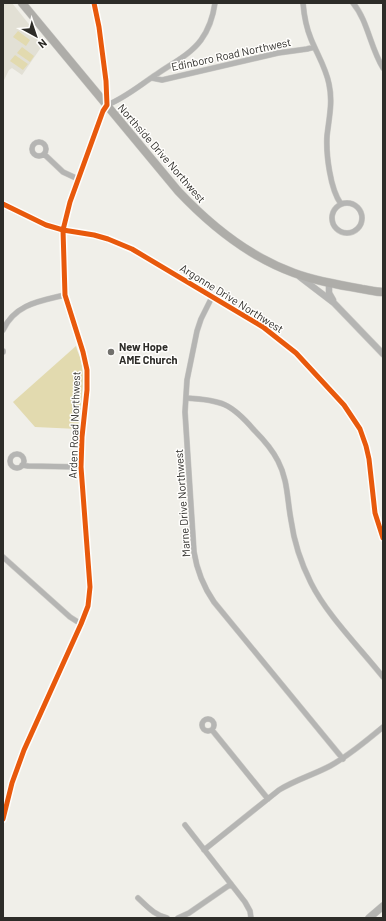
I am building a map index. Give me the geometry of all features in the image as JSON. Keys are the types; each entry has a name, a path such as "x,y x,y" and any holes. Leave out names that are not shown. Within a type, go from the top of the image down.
{"main road":[{"name":"Northside Drive Northwest","path":"22,3 178,191 198,212 222,232 272,263 293,273 327,282"},
{"path":"327,282 383,292"},
{"path":"364,289 383,288"},
{"path":"369,918 383,907"}],"street":[{"name":"Arden Road Northwest","path":"3,819 12,783 24,750 88,606 90,587 81,467 82,437 87,390 87,370 83,352 65,295 62,230 78,180 103,111 107,105 106,81 99,27 94,3"},
{"path":"107,105 115,102 152,78 197,44 208,29 212,20 214,3"},
{"path":"303,3 305,21 329,84 331,104 327,136 328,159 333,185 340,204"},
{"path":"353,3 362,17 373,50 383,68"},
{"name":"Edinboro Road Northwest","path":"152,78 162,80 278,53 314,47"},
{"path":"44,154 63,172 78,180"},
{"name":"Argonne Drive Northwest","path":"3,204 46,225 62,230 94,235 120,244 212,296 282,340 307,363 350,412 360,428 366,446 375,513 383,538"},
{"path":"340,204 353,204 358,207 361,212 361,225 353,233 346,234 340,232 335,229 332,224 332,213 340,204"},
{"name":"Northside Drive Northwest","path":"293,273 314,286 334,303 383,354"},
{"path":"326,296 324,289 327,282"},
{"name":"Northside Drive Northwest","path":"327,282 329,293 334,303"},
{"path":"3,330 13,315 25,306 65,295"},
{"name":"Marne Drive Northwest","path":"212,296 197,331 187,380 185,412 194,552 197,567 202,581 214,602 343,759"},
{"path":"186,398 211,400 230,407 244,418 271,448 284,475 295,540 302,563 312,584 330,612 383,677"},
{"path":"22,465 81,467"},
{"path":"3,557 70,617 81,624"},
{"path":"204,850 268,798 290,783 343,759 383,727"},
{"path":"212,730 268,798"},
{"path":"185,825 245,902 250,911 251,918"},
{"path":"178,918 189,913 231,884"},
{"path":"138,898 152,912 167,918"}],"shaded area":[{"path":"3,3 12,3 44,43 22,75 12,68 9,70 3,82"},
{"path":"18,31 30,40 26,46 13,37"},
{"path":"22,47 34,56 30,62 17,53"},
{"path":"15,55 28,64 23,70 10,61"},
{"path":"76,346 81,361 83,378 78,429 35,427 13,402"}],"cycle path":[{"path":"3,819 12,783 24,750 88,606 90,587 81,467 82,437 87,390 87,370 83,352 65,295 63,230 70,202 103,111 107,105 106,81 99,27 94,3"},
{"path":"3,204 46,225 63,230 94,235 132,249 263,327 296,353 344,405 360,429 369,459 375,513 383,538"}],"place":[{"name":"New Hope AME Church","path":"111,352"}]}
